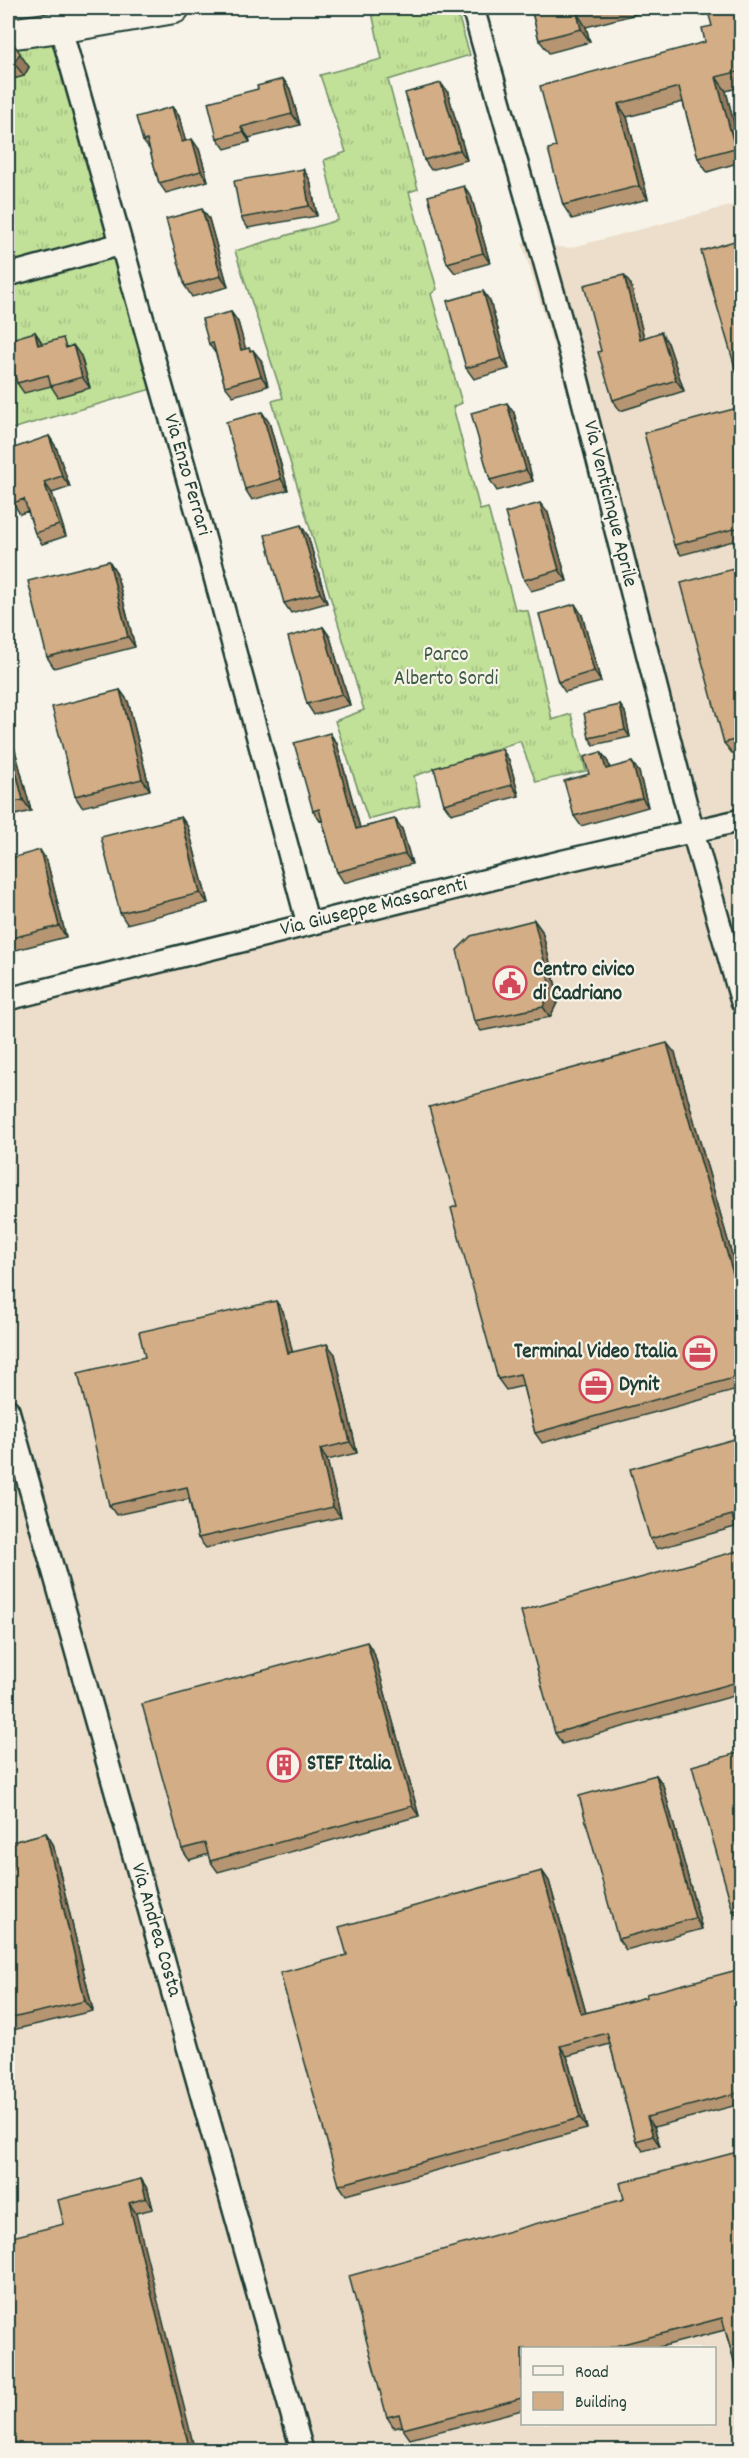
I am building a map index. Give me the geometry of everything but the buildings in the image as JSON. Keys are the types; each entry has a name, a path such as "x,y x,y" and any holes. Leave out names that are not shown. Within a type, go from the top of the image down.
{"street":[{"path":"8,34 70,20 174,8"},
{"name":"Via Venticinque Aprile","path":"473,8 574,366 693,832 741,1002"},
{"name":"Via Enzo Ferrari","path":"70,20 122,244 206,544 308,924"},
{"path":"8,274 122,244"},
{"name":"Via Giuseppe Massarenti","path":"8,999 741,820"},
{"name":"Via Andrea Costa","path":"8,1410 303,2451"}],"shaded area":[{"path":"741,203 741,2450 8,2450 8,997 702,828 522,243 569,248"}],"green space":[{"name":"Parco Alberto Sordi","path":"371,8 456,8 470,55 388,80 418,189 409,192 437,289 431,294 462,403 453,407 480,510 488,508 515,609 528,611 552,720 571,714 586,771 536,782 520,741 414,776 420,805 368,819 335,721 364,710 272,401 283,398 235,251 338,220 324,160 346,152 320,75 382,59"},
{"path":"72,23 162,386 8,430 8,33"}],"place":[{"name":"Centro civico di Cadriano","path":"510,983"},
{"name":"Terminal Video Italia","path":"700,1353"},
{"name":"Dynit","path":"596,1386"},
{"name":"STEF Italia","path":"284,1765"}]}
